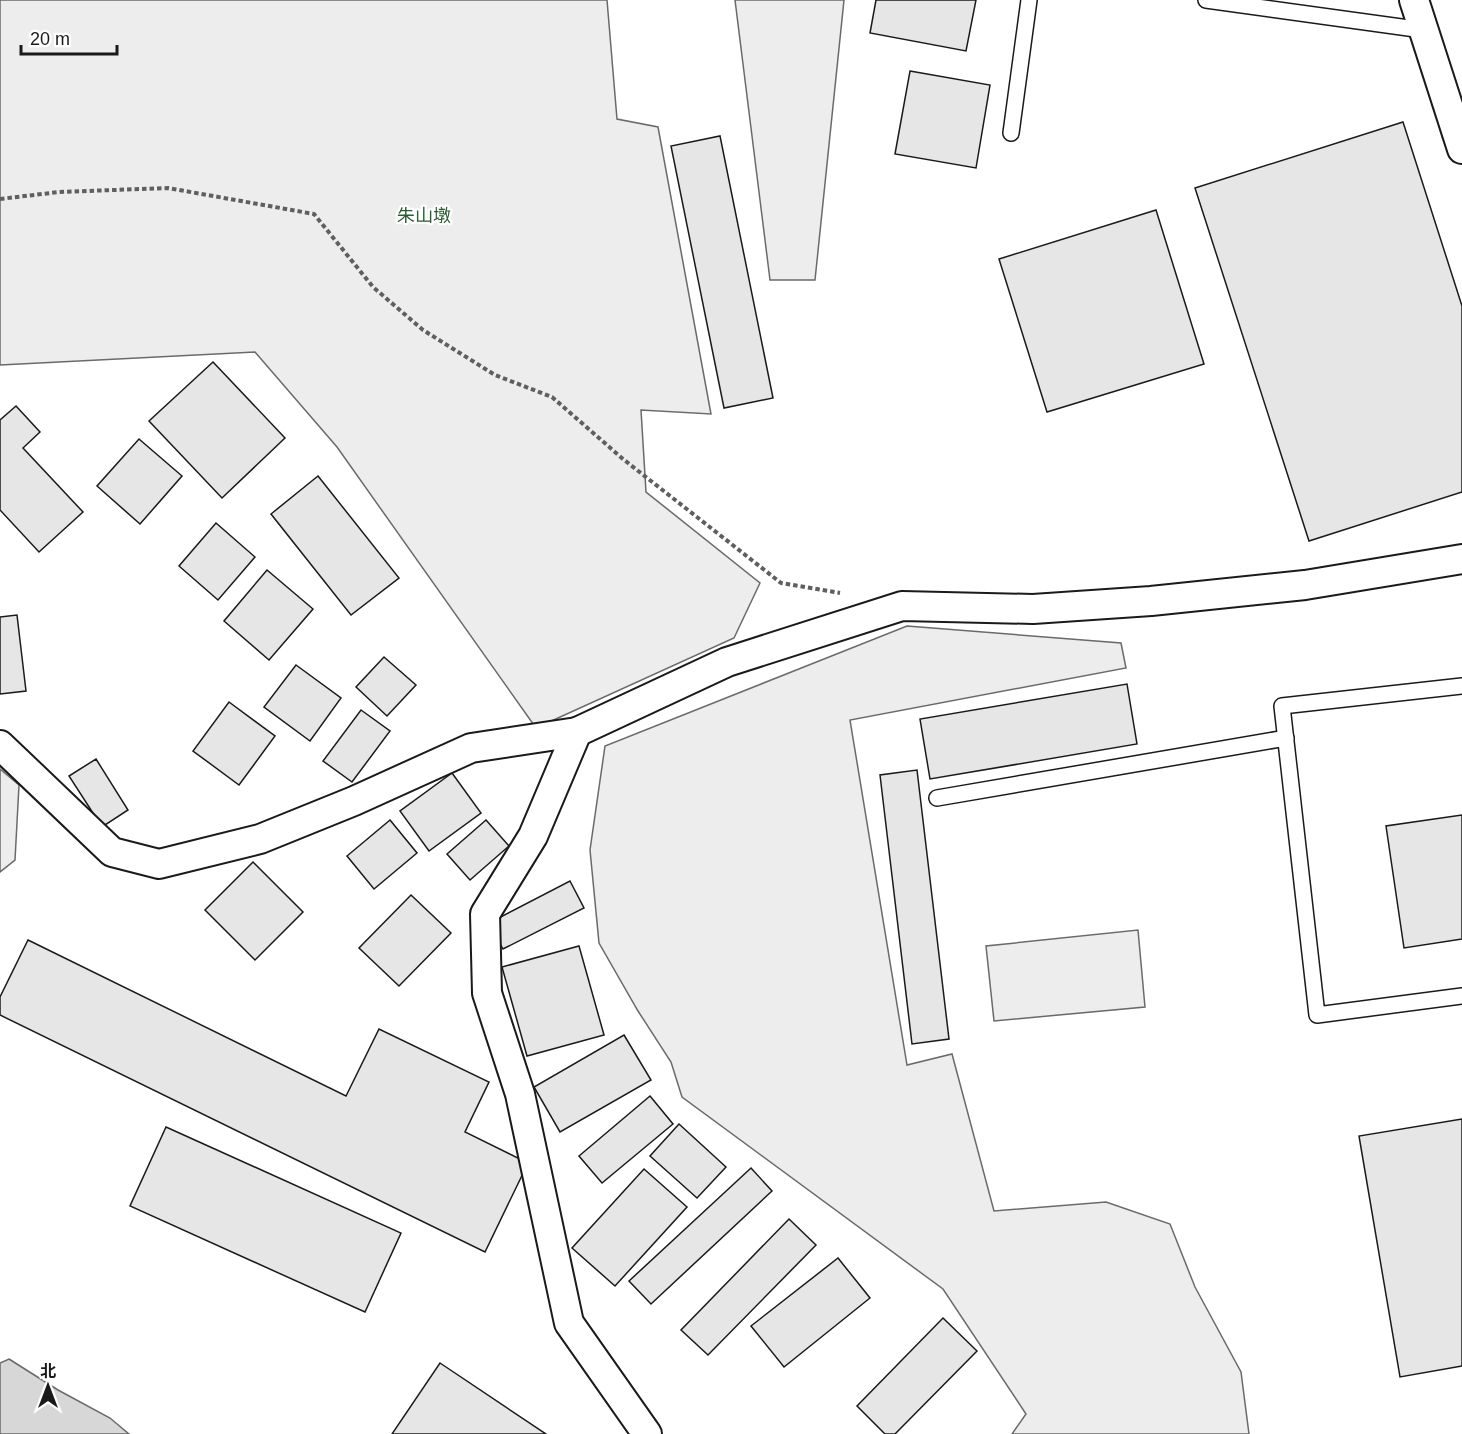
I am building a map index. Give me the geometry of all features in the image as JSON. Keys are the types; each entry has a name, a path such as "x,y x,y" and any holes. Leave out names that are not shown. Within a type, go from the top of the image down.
{"street":[{"path":"1414,0 1462,149"},
{"path":"0,745 112,852 159,864 260,839 354,801 471,748 577,732 727,662 902,606 1033,609 1151,601 1305,585 1462,559"},
{"path":"577,732 533,836 485,914 487,993 520,1094 569,1323 647,1434"}],"lane":[{"path":"1011,133 1029,0"},
{"path":"1206,0 1256,3 1424,30"},
{"path":"1462,686 1282,706 1317,1015 1462,996"},
{"path":"937,798 1286,738"}],"path":[{"path":"0,199 59,192 168,188 314,214 372,287 423,330 495,375 552,397 623,459 781,583 844,594"}],"shaded area":[{"name":"朱山墩","path":"0,0 607,0 617,119 658,127 711,414 641,410 646,492 760,583 734,638 536,728 337,447 255,352 0,365"},
{"path":"735,0 844,0 815,280 770,280"},
{"path":"907,626 1121,643 1126,668 850,720 907,1065 952,1054 994,1211 1106,1202 1170,1224 1195,1287 1241,1372 1249,1434 1012,1434 1026,1414 943,1289 682,1097 671,1062 638,1011 599,943 590,850 605,746"},
{"path":"0,769 19,785 15,860 0,872"},
{"path":"1138,930 1145,1007 994,1021 986,946"},
{"path":"9,1359 58,1390 110,1418 129,1434 0,1434 0,1363"}],"building":[{"path":"876,0 976,0 966,51 870,33"},
{"path":"910,71 990,85 976,168 895,154"},
{"path":"1403,122 1462,306 1462,492 1309,541 1195,188"},
{"path":"720,136 773,398 724,408 671,146"},
{"path":"1156,210 1204,364 1047,412 999,259"},
{"path":"213,362 285,438 222,498 149,421"},
{"path":"16,406 40,432 23,448 83,512 39,552 0,510 0,420"},
{"path":"139,439 182,476 140,524 97,486"},
{"path":"318,476 399,578 351,615 271,514"},
{"path":"216,523 255,557 218,600 179,566"},
{"path":"267,570 313,609 269,660 224,621"},
{"path":"17,615 26,691 0,694 0,617"},
{"path":"384,657 416,685 387,716 356,687"},
{"path":"296,665 341,698 310,741 264,707"},
{"path":"1127,684 1137,744 930,779 920,719"},
{"path":"229,702 275,736 239,785 193,751"},
{"path":"361,710 390,731 352,782 323,761"},
{"path":"96,759 128,810 102,827 69,776"},
{"path":"917,770 949,1039 912,1044 880,775"},
{"path":"452,773 481,813 429,851 400,811"},
{"path":"1462,815 1462,939 1404,948 1386,826"},
{"path":"390,820 417,853 374,889 347,856"},
{"path":"486,820 509,846 470,880 447,854"},
{"path":"253,862 303,912 255,960 205,910"},
{"path":"570,881 584,908 503,949 489,923"},
{"path":"411,895 451,933 399,986 359,948"},
{"path":"28,940 346,1096 379,1029 489,1082 465,1132 528,1163 485,1252 0,1015 0,997"},
{"path":"579,946 604,1035 527,1056 502,967"},
{"path":"624,1035 651,1080 560,1132 534,1087"},
{"path":"650,1096 673,1124 602,1183 579,1156"},
{"path":"1462,1119 1462,1366 1400,1377 1359,1136"},
{"path":"679,1124 726,1167 697,1198 650,1156"},
{"path":"166,1127 401,1233 365,1312 130,1206"},
{"path":"751,1168 772,1191 651,1304 629,1281"},
{"path":"644,1169 687,1207 615,1286 572,1248"},
{"path":"789,1219 816,1245 708,1355 681,1330"},
{"path":"838,1258 870,1298 784,1367 751,1326"},
{"path":"943,1318 977,1351 895,1434 885,1434 857,1406"},
{"path":"440,1363 546,1434 392,1434"}]}
